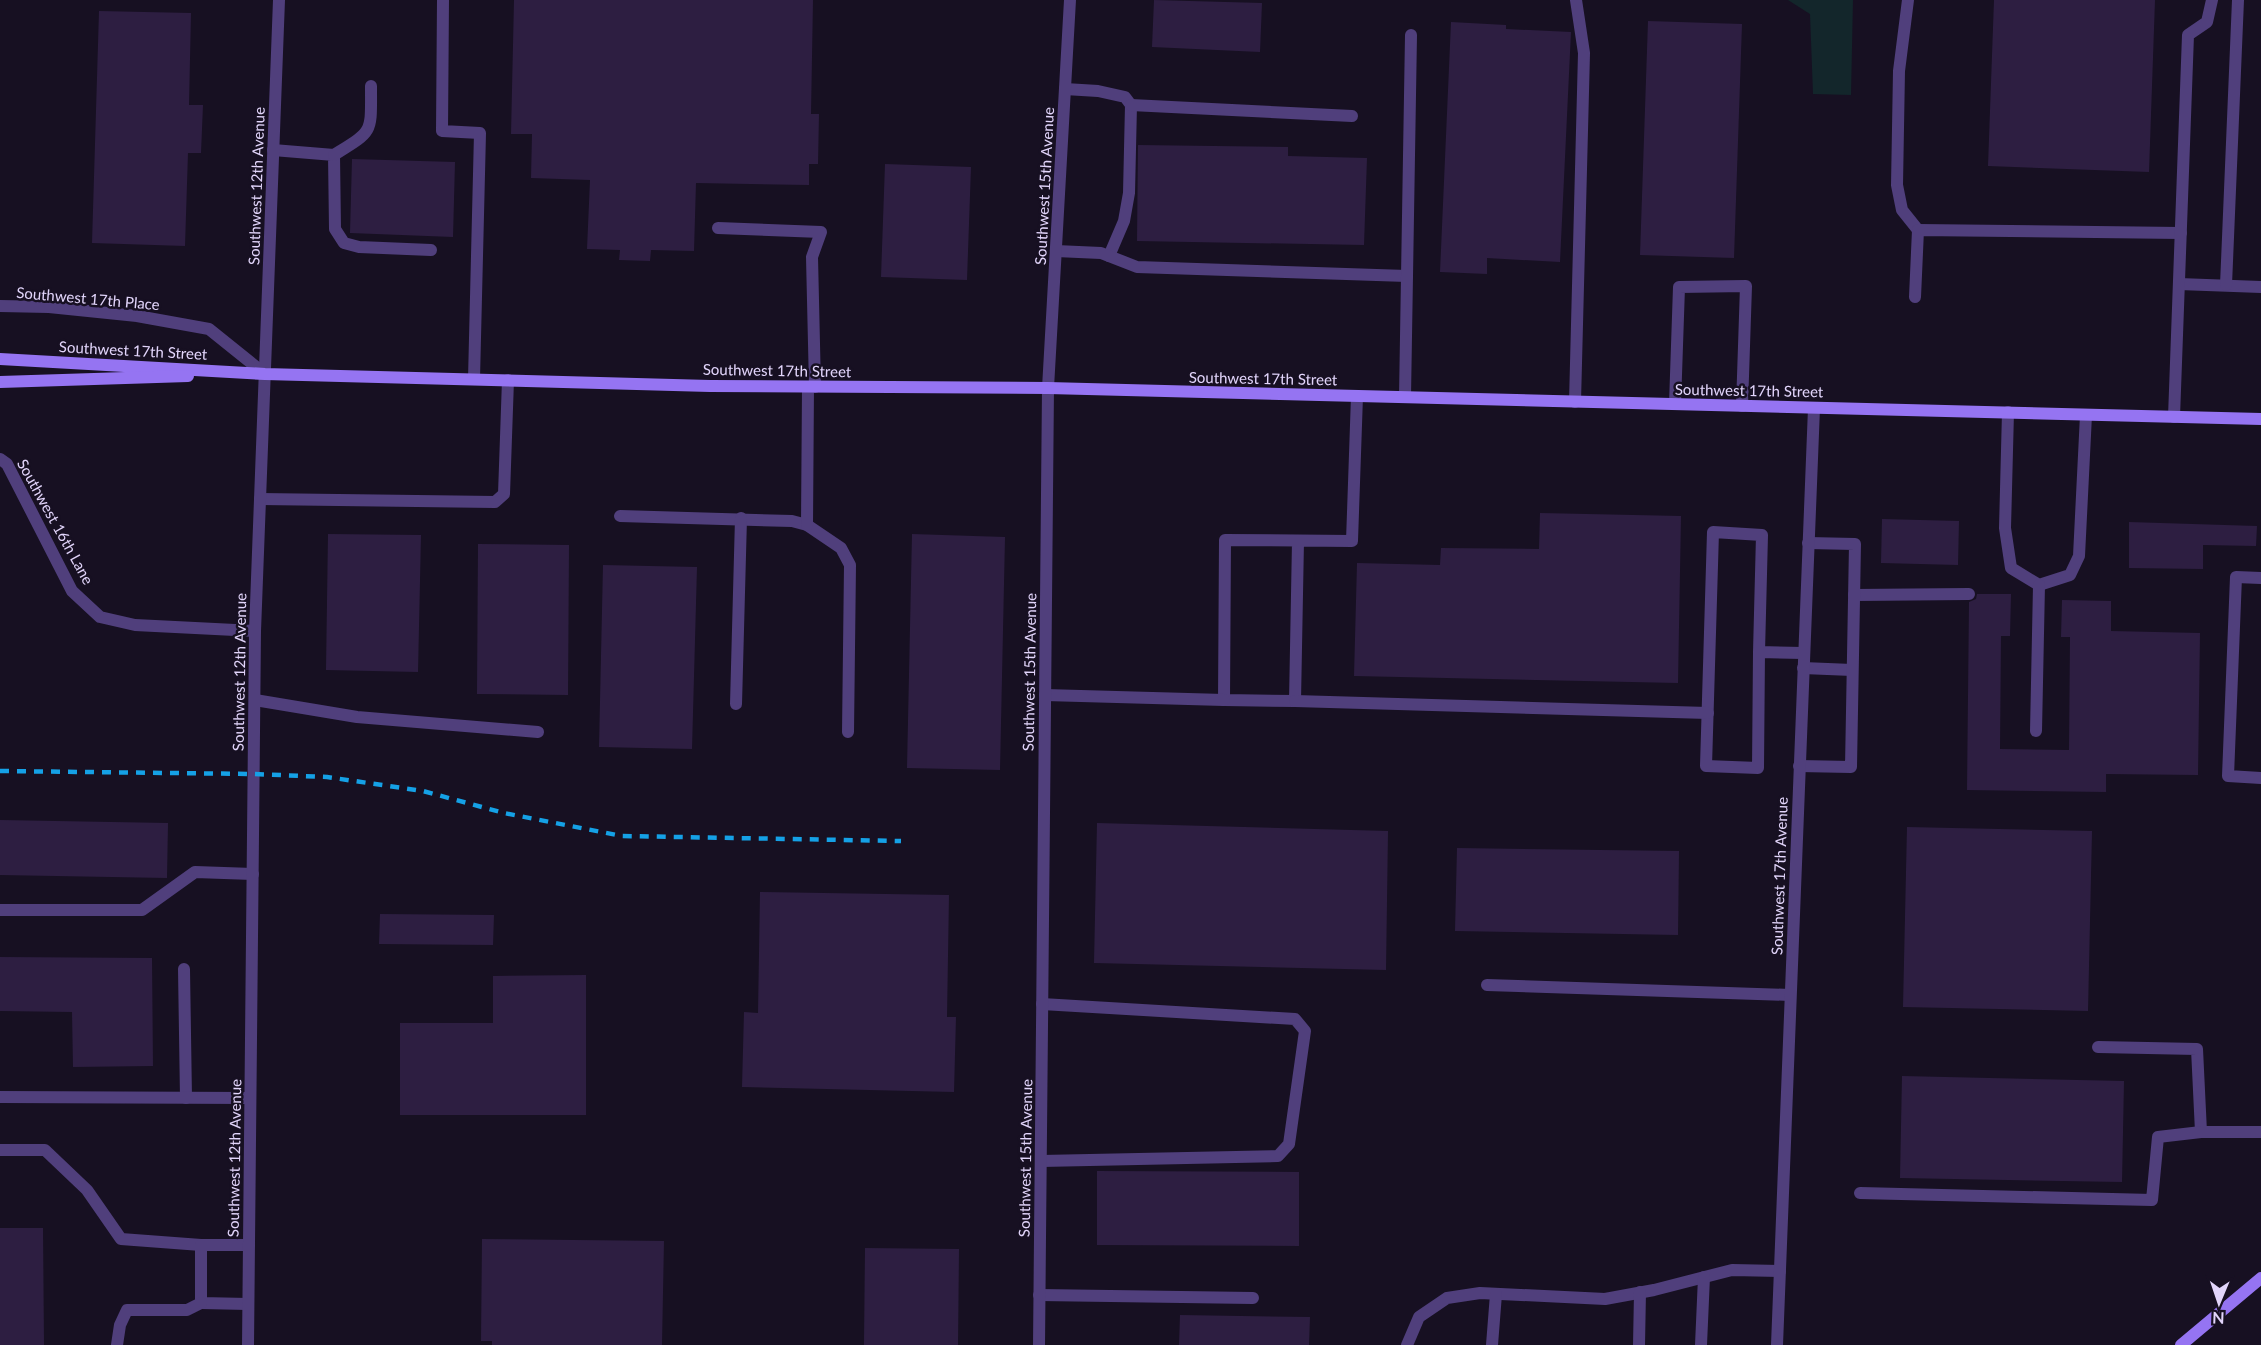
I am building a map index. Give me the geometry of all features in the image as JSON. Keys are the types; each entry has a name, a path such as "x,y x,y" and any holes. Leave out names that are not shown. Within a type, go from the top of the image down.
{"main road":[{"name":"Southwest 17th Street","path":"0,358 265,374 812,387 1048,388 2261,419"},
{"name":"Southwest 17th Street","path":"0,382 265,374"},
{"path":"2188,1343 2261,1278"}],"street":[{"name":"Southwest 12th Avenue","path":"248,1345 255,631 279,0"},
{"path":"443,0 442,131 480,133 474,379"},
{"name":"Southwest 15th Avenue","path":"1039,1345 1048,388 1070,0"},
{"path":"1575,402 1584,52 1576,0"},
{"path":"1908,0 1899,71 1897,185 1902,210 1918,230 1915,297"},
{"path":"2174,417 2188,35 2206,22 2212,0"},
{"path":"2226,285 2238,0"},
{"path":"1405,398 1411,35"},
{"path":"273,150 334,155 366,135 371,123 371,87"},
{"path":"1065,89 1098,91 1125,97 1131,105 1129,193 1124,221 1110,256"},
{"path":"1131,105 1352,116"},
{"path":"334,155 334,229 344,243 359,247 431,250"},
{"path":"718,228 821,232 812,257 812,387 807,525"},
{"path":"1918,230 2181,233"},
{"path":"1056,251 1101,253 1137,267 1407,276"},
{"path":"2179,284 2261,286"},
{"path":"1675,404 1679,287 1746,286 1742,406"},
{"name":"Southwest 17th Place","path":"0,306 49,307 137,316 209,329 265,374"},
{"path":"260,499 495,502 504,494 508,380"},
{"path":"1224,700 1225,540 1352,541 1357,396"},
{"name":"Southwest 17th Avenue","path":"1777,1345 1814,408"},
{"path":"2008,412 2005,528 2011,568 2038,585 2070,575 2079,556 2086,414"},
{"name":"Southwest 16th Lane","path":"0,459 7,464 72,591 100,617 135,625 255,631"},
{"path":"620,516 792,520 807,525 841,548 850,565 848,732"},
{"path":"736,704 741,518"},
{"path":"1713,532 1762,535 1759,652 1758,768 1706,766 1713,532"},
{"path":"1295,701 1298,541"},
{"path":"1799,766 1851,767 1855,544 1808,543"},
{"path":"2261,578 2236,577 2228,776 2261,778"},
{"path":"2036,731 2038,585"},
{"path":"1854,595 1969,594"},
{"path":"1759,652 1803,653"},
{"path":"1803,668 1852,670"},
{"path":"1045,695 1708,714"},
{"path":"255,700 357,717 538,732"},
{"path":"0,910 142,910 195,872 253,874"},
{"path":"184,969 186,1098"},
{"path":"1487,985 1790,995"},
{"path":"1041,1161 1278,1156 1289,1144 1305,1031 1295,1019 1042,1004"},
{"path":"2098,1047 2197,1049 2201,1132"},
{"path":"0,1097 250,1098"},
{"path":"1860,1193 2152,1200 2158,1137 2201,1132 2261,1132"},
{"path":"0,1150 45,1150 87,1190 121,1239 201,1245 249,1245"},
{"path":"201,1245 201,1303"},
{"path":"1407,1345 1419,1317 1447,1298 1480,1293 1605,1299 1732,1270 1780,1271"},
{"path":"1701,1345 1704,1277"},
{"path":"1639,1345 1640,1292"},
{"path":"1492,1345 1496,1294"},
{"path":"1039,1295 1253,1298"},
{"path":"117,1345 120,1325 127,1310 187,1310 201,1303 248,1304"}],"green space":[{"path":"1788,0 1853,0 1851,95 1813,94 1810,14"}],"building":[{"path":"514,0 813,0 811,114 819,114 818,164 809,164 809,185 696,183 694,251 651,250 650,261 619,260 620,250 587,249 590,180 531,178 532,134 511,134"},
{"path":"1154,0 1262,3 1260,52 1152,47"},
{"path":"1994,0 2155,0 2149,172 1988,166"},
{"path":"99,11 191,13 189,105 203,105 201,153 188,153 185,246 92,243"},
{"path":"1648,21 1742,24 1734,258 1640,255"},
{"path":"1451,22 1506,25 1506,29 1571,32 1560,262 1487,258 1487,274 1440,272"},
{"path":"1138,145 1288,147 1288,156 1367,158 1364,245 1137,241"},
{"path":"352,159 455,162 453,237 350,233"},
{"path":"885,164 971,167 967,280 881,277"},
{"path":"1540,513 1681,516 1678,683 1354,676 1357,563 1440,565 1441,548 1539,549"},
{"path":"1882,519 1959,521 1958,565 1881,563"},
{"path":"2129,522 2257,526 2256,546 2203,545 2203,569 2129,568"},
{"path":"328,534 421,535 418,672 326,670"},
{"path":"912,534 1005,537 1000,770 907,768"},
{"path":"478,544 569,545 568,695 477,694"},
{"path":"603,565 697,567 692,749 599,747"},
{"path":"1977,594 2011,594 2010,636 2001,636 2000,749 2069,750 2070,637 2061,637 2062,600 2111,601 2111,631 2200,633 2198,775 2106,774 2106,792 1967,790 1969,602 1976,599"},
{"path":"0,820 168,823 167,878 0,875"},
{"path":"1097,823 1388,831 1386,970 1094,963"},
{"path":"1907,827 2092,831 2088,1011 1903,1007"},
{"path":"1457,848 1679,851 1678,935 1455,931"},
{"path":"760,892 949,895 947,1017 956,1017 954,1092 742,1087 744,1012 758,1013"},
{"path":"380,914 494,915 493,945 379,944"},
{"path":"0,957 152,958 153,1066 73,1067 72,1012 0,1011"},
{"path":"586,975 586,1115 400,1115 400,1023 493,1023 493,976"},
{"path":"1902,1076 2124,1081 2122,1182 1900,1178"},
{"path":"1097,1171 1299,1172 1299,1246 1097,1245"},
{"path":"0,1228 43,1228 44,1345 0,1345"},
{"path":"482,1239 664,1241 662,1345 492,1345 492,1341 481,1341"},
{"path":"865,1248 959,1249 958,1345 864,1345"},
{"path":"1180,1315 1310,1317 1309,1345 1179,1345"}],"railway":[{"path":"0,771 327,777 423,791 504,813 622,836 901,841"}]}
